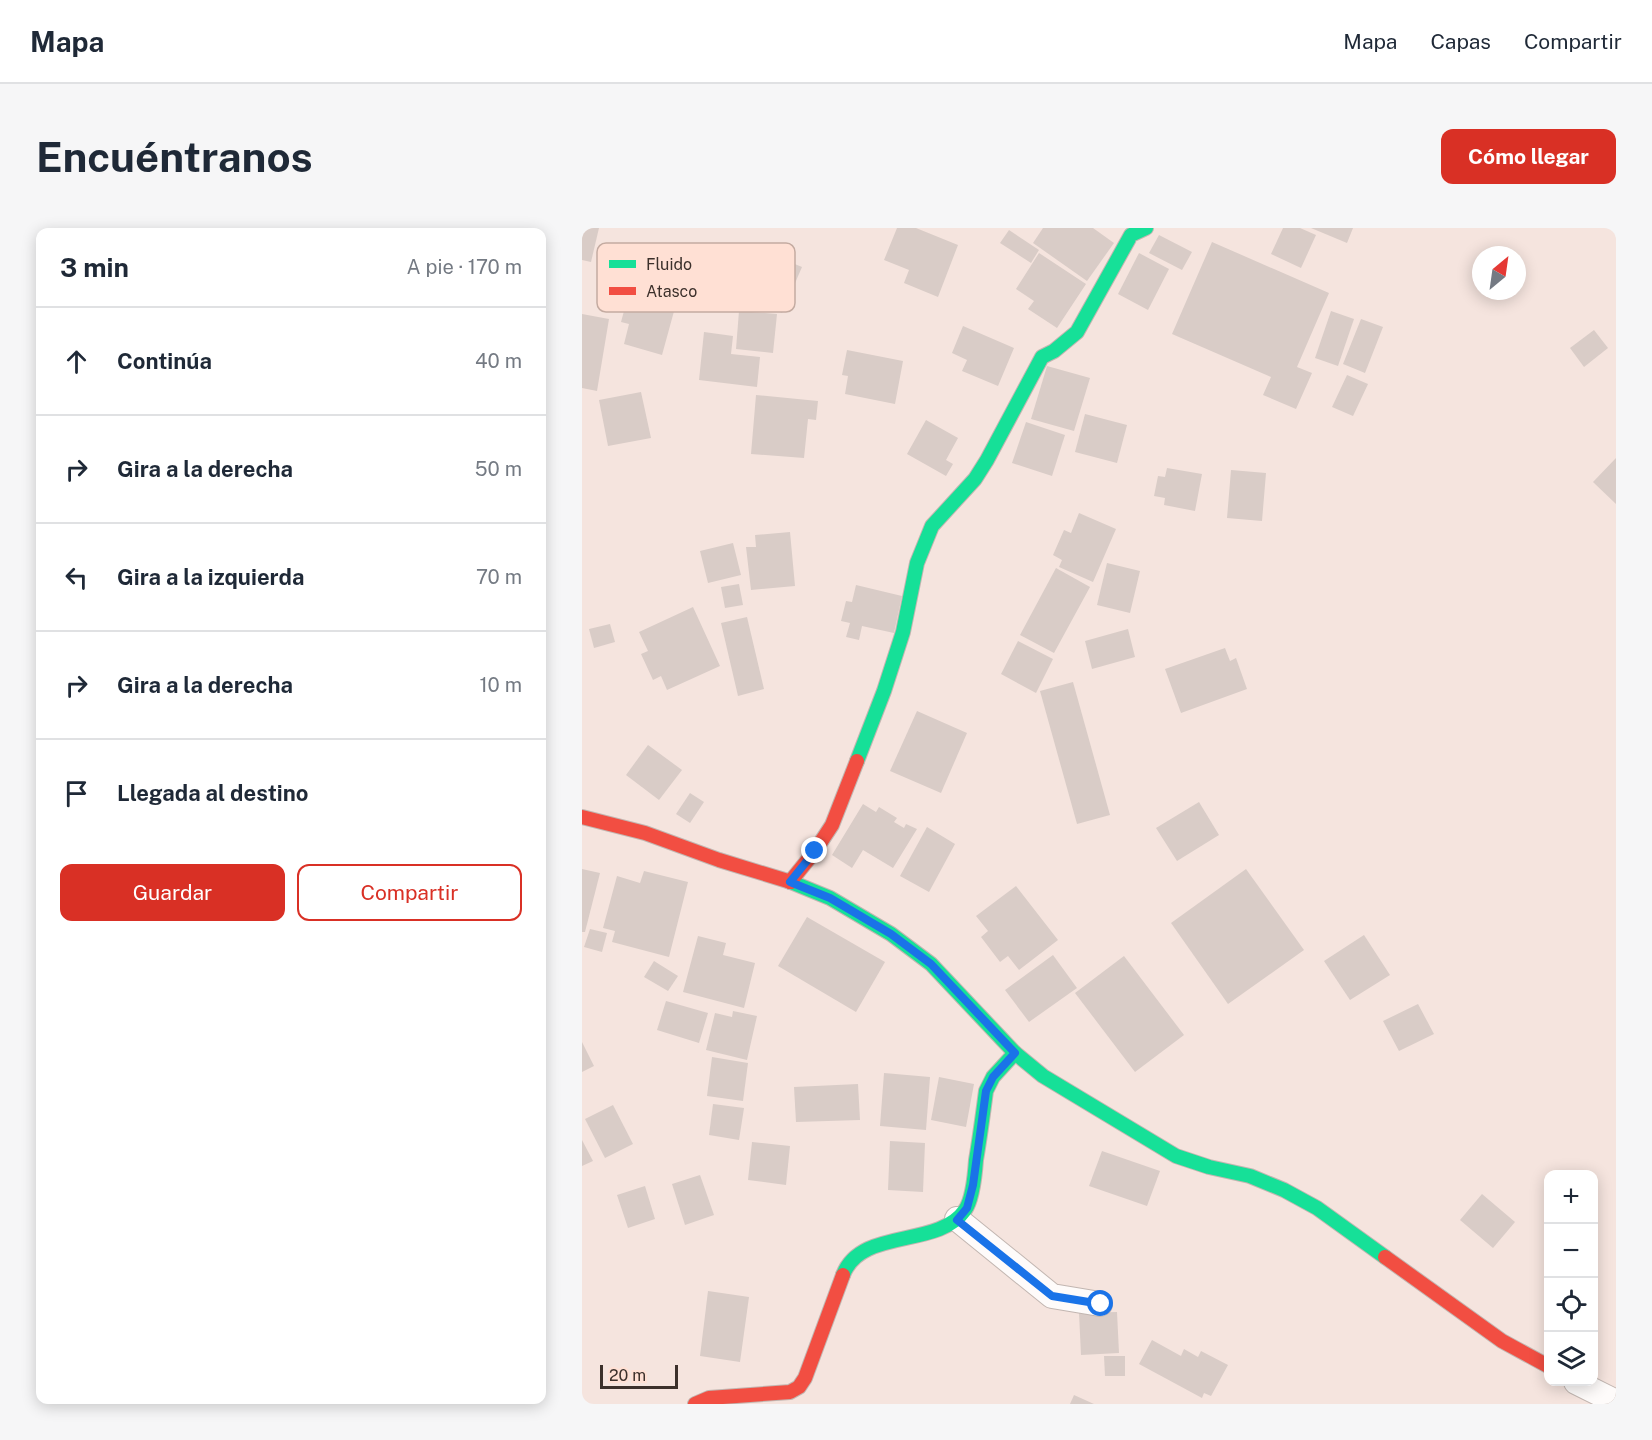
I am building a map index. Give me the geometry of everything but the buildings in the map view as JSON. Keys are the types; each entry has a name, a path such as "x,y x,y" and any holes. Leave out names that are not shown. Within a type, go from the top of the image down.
{"street":[{"path":"790,882 832,825 884,691 903,632 917,563 932,526 975,479 1042,357 1054,351 1077,332 1131,235 1146,228"},
{"path":"582,817 645,833 719,860 790,882 830,898 891,934 931,964 1015,1053 1043,1076 1176,1156 1209,1167 1250,1176 1284,1190 1317,1208 1502,1341 1544,1364"},
{"path":"695,1404 710,1398 789,1392 797,1389 805,1378 846,1268 854,1258 867,1249 947,1227 957,1220 967,1208 973,1185 986,1091 993,1077 1015,1053"},
{"path":"957,1220 1052,1296 1101,1304"},
{"path":"1584,1386 1616,1402"}],"traffic: fast":[{"path":"857,761 884,691 903,632 917,563 932,526 975,479 1042,357 1054,351 1077,332 1131,235 1146,228"},
{"path":"791,882 830,898 891,934 931,964 1015,1053 1043,1076 1176,1156 1209,1167 1250,1176 1284,1190 1317,1208 1385,1257"},
{"path":"843,1275 852,1260 866,1250 937,1230 953,1222 965,1210 973,1186 986,1091 993,1077 1015,1053"}],"traffic: jam":[{"path":"790,882 832,825 857,761"},
{"path":"582,817 645,833 719,860 791,882"},
{"path":"1385,1257 1502,1341 1544,1364"},
{"path":"695,1404 709,1398 790,1392 799,1387 805,1378 843,1275"}],"route":[{"path":"815,851 790,882 830,898 891,934 931,964 1015,1053 993,1077 986,1091 973,1185 967,1208 957,1220 1052,1296 1101,1304"}]}
